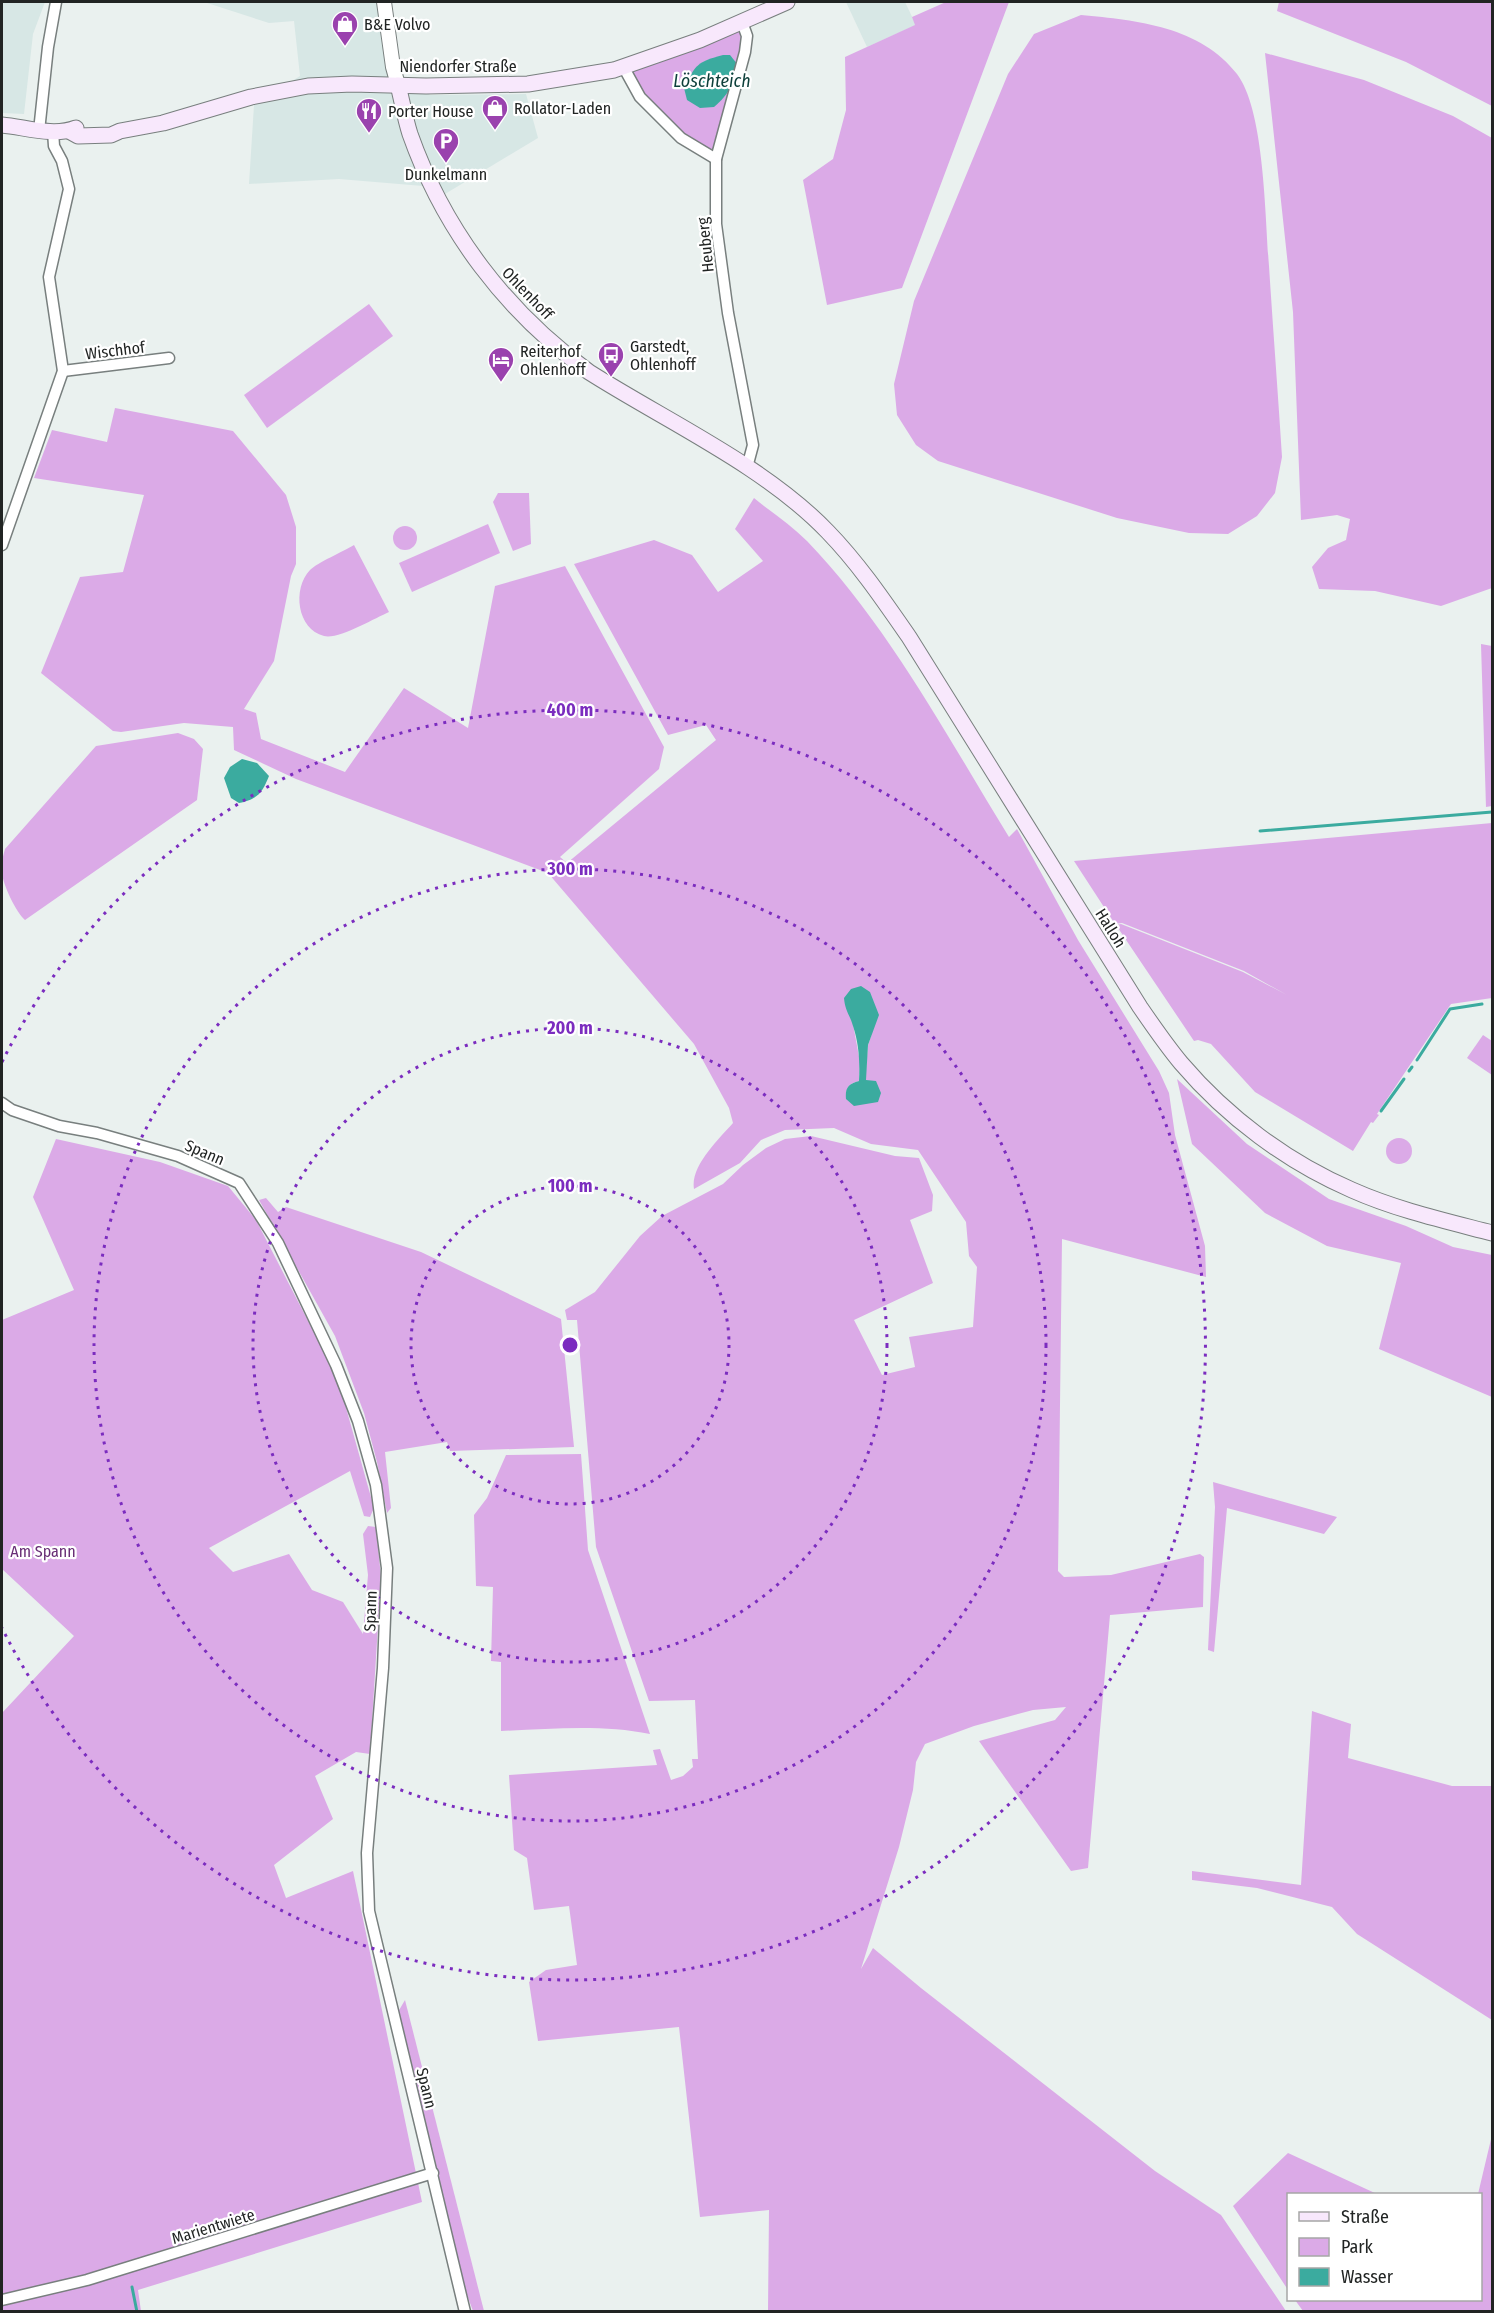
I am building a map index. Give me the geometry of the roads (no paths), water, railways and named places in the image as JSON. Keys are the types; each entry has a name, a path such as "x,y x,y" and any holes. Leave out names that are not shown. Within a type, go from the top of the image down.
{"main road":[{"name":"Niendorfer Straße","path":"2,125 46,131 111,127 120,130 163,123 250,97 331,84 528,84 624,68 700,40 788,2"},
{"name":"Ohlenhoff","path":"398,85 410,132 428,177 454,230 489,280 569,358 744,465 808,513"},
{"name":"Halloh","path":"808,513 850,556 884,600 1140,1007 1174,1055 1194,1078 1249,1129 1317,1172 1353,1191 1492,1233"}],"street":[{"path":"2,545 63,371 49,278 69,189 62,160 46,131 48,47 56,2"},
{"path":"384,2 393,67 398,85"},
{"name":"Heuberg","path":"741,22 747,36 745,52 716,159 716,224 728,313 753,445 749,460 744,465"},
{"path":"624,68 640,97 681,138 716,159"},
{"name":"Wischhof","path":"63,371 170,358"},
{"name":"Spann","path":"2,1103 12,1110 58,1126 97,1133 178,1156 238,1183 278,1243 336,1365 358,1421 376,1485 387,1568 383,1668 367,1853 369,1911 465,2312"},
{"name":"Marientwiete","path":"2,2300 87,2280 433,2173"}],"water":[{"name":"Löschteich","path":"723,55 730,55 738,65 732,83 724,97 714,107 700,108 687,100 684,88 698,65"},
{"path":"242,759 257,763 269,776 258,794 239,803 231,798 224,778 230,767"},
{"path":"861,986 870,992 879,1015 868,1045 866,1080 876,1081 881,1093 878,1102 854,1106 846,1099 846,1092 850,1085 859,1081 859,1053 844,998 851,989"}],"waterway":[{"path":"1260,831 1492,812"},
{"path":"1417,1060 1450,1009 1482,1004"},
{"path":"1409,1071 1412,1067"},
{"path":"1381,1111 1404,1079"},
{"path":"132,2287 137,2312"}],"place":[{"name":"B&E Volvo","path":"345,47"},
{"name":"Rollator-Laden","path":"495,131"},
{"name":"Porter House","path":"369,134"},
{"name":"Dunkelmann","path":"446,164"},
{"name":"Garstedt, Ohlenhoff","path":"611,378"},
{"name":"Reiterhof Ohlenhoff","path":"501,383"}],"park label":[{"name":"Am Spann","path":"43,1551"}]}
